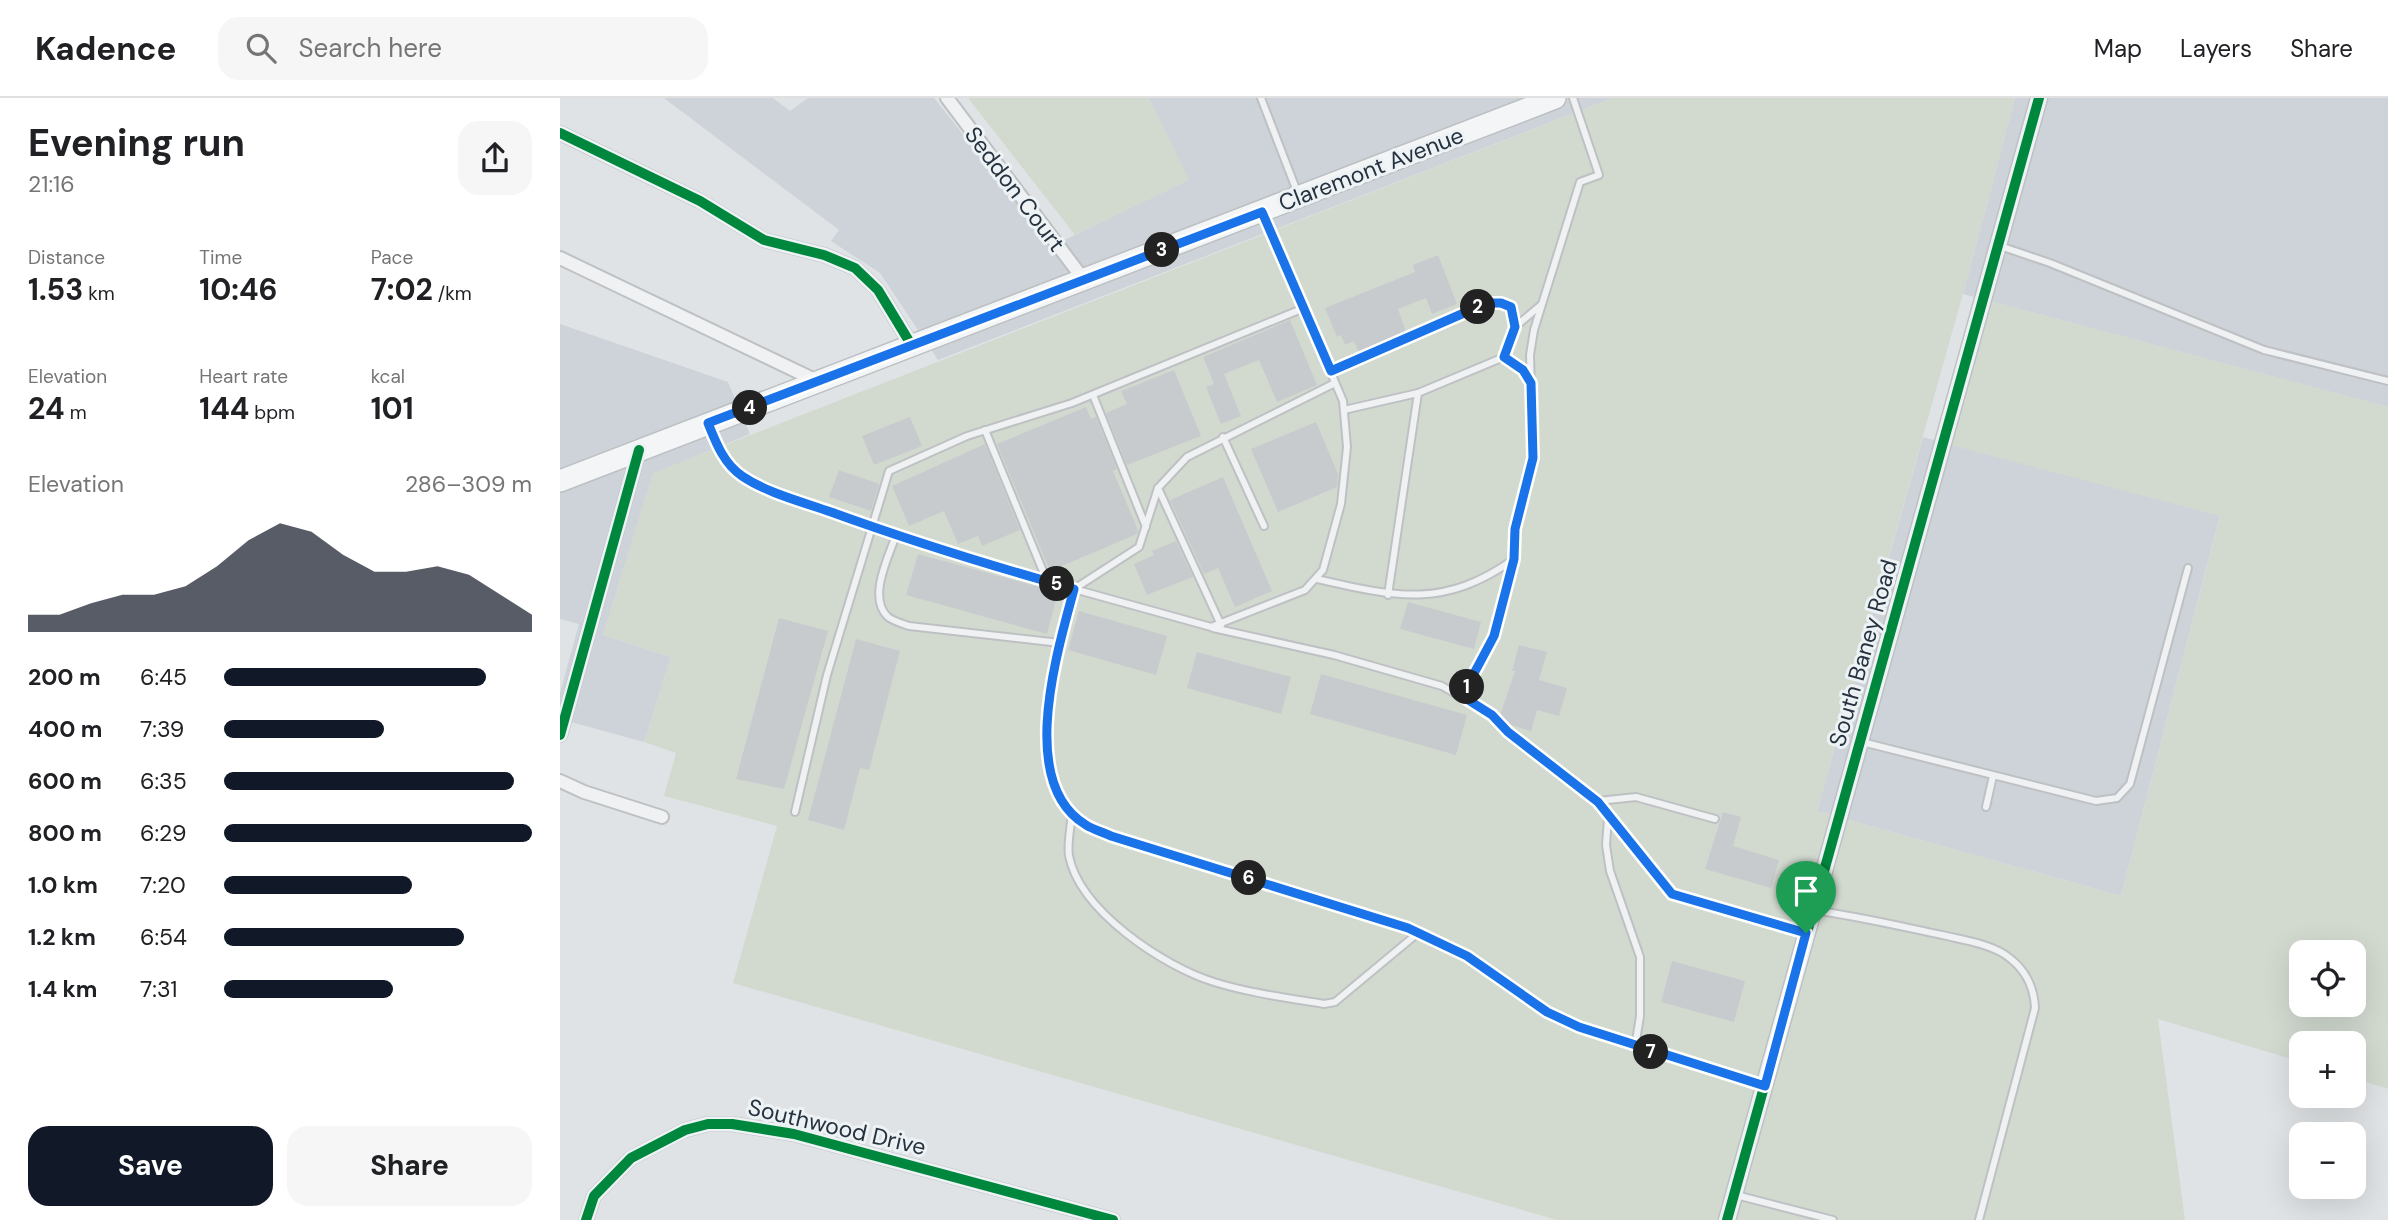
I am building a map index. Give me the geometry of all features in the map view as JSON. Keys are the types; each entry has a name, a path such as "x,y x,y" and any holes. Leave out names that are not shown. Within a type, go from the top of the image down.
{"main road":[{"name":"Claremont Avenue","path":"560,481 1555,98"}],"street":[{"name":"Seddon Court","path":"947,98 1084,280"},
{"name":"South Baney Road","path":"1727,1220 2039,98"},
{"path":"560,133 700,201 764,240 824,255 855,268 878,290 912,346"},
{"path":"560,258 820,383"},
{"path":"560,735 639,450"},
{"path":"560,781 662,817"},
{"name":"Southwood Drive","path":"586,1220 594,1196 631,1158 685,1130 708,1124 732,1124 794,1134 1113,1220"}],"lane":[{"path":"1261,98 1299,197"},
{"path":"1462,696 1494,636 1514,559 1515,529 1533,458 1530,355 1542,304 1580,182 1599,175 1573,98"},
{"path":"1212,627 1305,590 1317,579 1328,559 1341,504 1347,447 1344,410 1331,371 1262,212"},
{"path":"1998,246 2050,263 2264,350 2388,381"},
{"path":"1331,371 1487,303 1501,303 1511,307 1515,327"},
{"path":"1344,410 1418,393 1504,357 1515,327 1542,304"},
{"path":"795,812 827,676 889,471 985,430 1093,395 1304,308"},
{"path":"1504,357 1523,370 1531,383"},
{"path":"1335,383 1187,457 1158,488 1139,547 1074,589 1060,643 1046,737 1053,783 1072,813 1085,825 1111,836 1418,933 1467,956 1547,1012 1634,1047 1765,1086"},
{"path":"1388,595 1418,393"},
{"path":"1093,395 1147,529"},
{"path":"708,423 727,463 743,477 871,527 1074,589 1422,680 1462,696 1492,715 1508,732 1598,802 1608,818 1672,894 1806,933"},
{"path":"985,430 1047,581"},
{"path":"1223,437 1264,526"},
{"path":"1158,488 1221,625"},
{"path":"896,535 881,583 880,601 888,617 909,626 1060,643"},
{"path":"1317,579 1388,595 1441,594 1485,580 1514,559"},
{"path":"1860,742 2107,802 2125,792 2188,568"},
{"path":"1986,807 1993,776"},
{"path":"1598,802 1636,797 1715,819"},
{"path":"1072,813 1069,854 1077,876 1096,906 1141,944 1181,968 1213,982 1324,1004 1335,1002 1418,933"},
{"path":"1608,818 1606,845 1609,871 1640,957 1640,1016 1634,1047"},
{"path":"1813,910 1860,916 1989,946 2005,955 2028,978 2034,993 2035,1008 1979,1220"},
{"path":"1735,1195 1833,1220"}],"shaded area":[{"path":"664,98 773,98 790,111 808,98 934,98 1052,246 1188,180 1149,98 1613,98 938,360 880,273 831,241 839,230"},
{"path":"968,98 1149,98 1189,180 1075,235"},
{"path":"1613,98 2015,98 1963,294 1817,811 2121,896 2220,516 1950,445 1990,301 2388,407 2388,1089 2366,1082 2366,1031 2289,1031 2289,1058 2158,1019 2185,1220 1557,1220 733,983 777,826 664,796 676,753 644,742 671,657 603,635 653,473"},
{"path":"2015,98 2388,98 2388,407 1963,294"},
{"path":"560,324 728,382 750,434 653,474 603,635 671,657 644,742 560,719 560,693 579,624 560,619"},
{"path":"1923,437 2220,515 2121,896 1817,811"}],"building":[{"path":"1438,255 1457,304 1432,314 1426,298 1398,309 1406,332 1359,353 1354,341 1345,345 1341,335 1337,337 1325,308 1415,272 1413,265"},
{"path":"1290,320 1317,385 1277,402 1259,360 1224,374 1241,416 1221,424 1206,387 1214,384 1203,357"},
{"path":"1174,370 1201,436 1127,465 1106,413 1127,404 1121,391"},
{"path":"1086,407 1091,419 1096,417 1117,469 1113,471 1138,530 1137,534 1050,571 997,444"},
{"path":"910,417 922,446 874,465 862,436"},
{"path":"1316,422 1338,474 1337,487 1278,512 1251,449"},
{"path":"985,444 1020,530 982,546 978,536 958,544 944,511 909,526 892,486"},
{"path":"839,470 879,484 871,511 829,497"},
{"path":"1223,477 1272,591 1235,607 1218,568 1204,574 1170,500"},
{"path":"1176,541 1193,577 1147,595 1134,564 1154,555 1152,551"},
{"path":"918,554 1058,592 1047,634 906,595"},
{"path":"1408,602 1481,622 1474,649 1400,629"},
{"path":"1079,611 1167,636 1156,675 1068,650"},
{"path":"779,618 828,631 784,789 736,779"},
{"path":"856,639 900,651 869,770 860,768 844,830 808,820"},
{"path":"1519,645 1547,652 1539,680 1567,688 1559,716 1537,710 1531,731 1508,724 1500,715 1515,671 1512,671"},
{"path":"1197,652 1291,677 1281,714 1187,688"},
{"path":"1321,674 1467,715 1456,755 1310,714"},
{"path":"1723,812 1741,817 1733,846 1779,860 1771,888 1705,869"},
{"path":"1672,961 1745,981 1734,1022 1661,1002"}],"cycle path":[{"path":"1727,1220 2039,98"},
{"path":"560,133 700,201 764,240 824,255 855,268 878,290 912,346"},
{"path":"560,735 639,450"},
{"path":"586,1220 594,1196 631,1158 685,1130 708,1124 732,1124 794,1134 1113,1220"}],"route":[{"path":"1262,212 1331,371 1360,361 1487,303 1501,303 1511,307 1515,327 1504,357 1523,370 1531,383 1533,458 1515,529 1514,559 1494,636 1462,696 1492,715 1508,732 1598,802 1608,818 1672,894 1687,901 1806,933 1765,1086 1634,1047 1579,1027 1547,1012 1493,977 1467,956 1408,928 1111,836 1085,825 1064,803 1053,783 1046,737 1058,651 1074,589 955,555 871,527 743,477 727,463 708,423 820,383 1262,212"}]}
